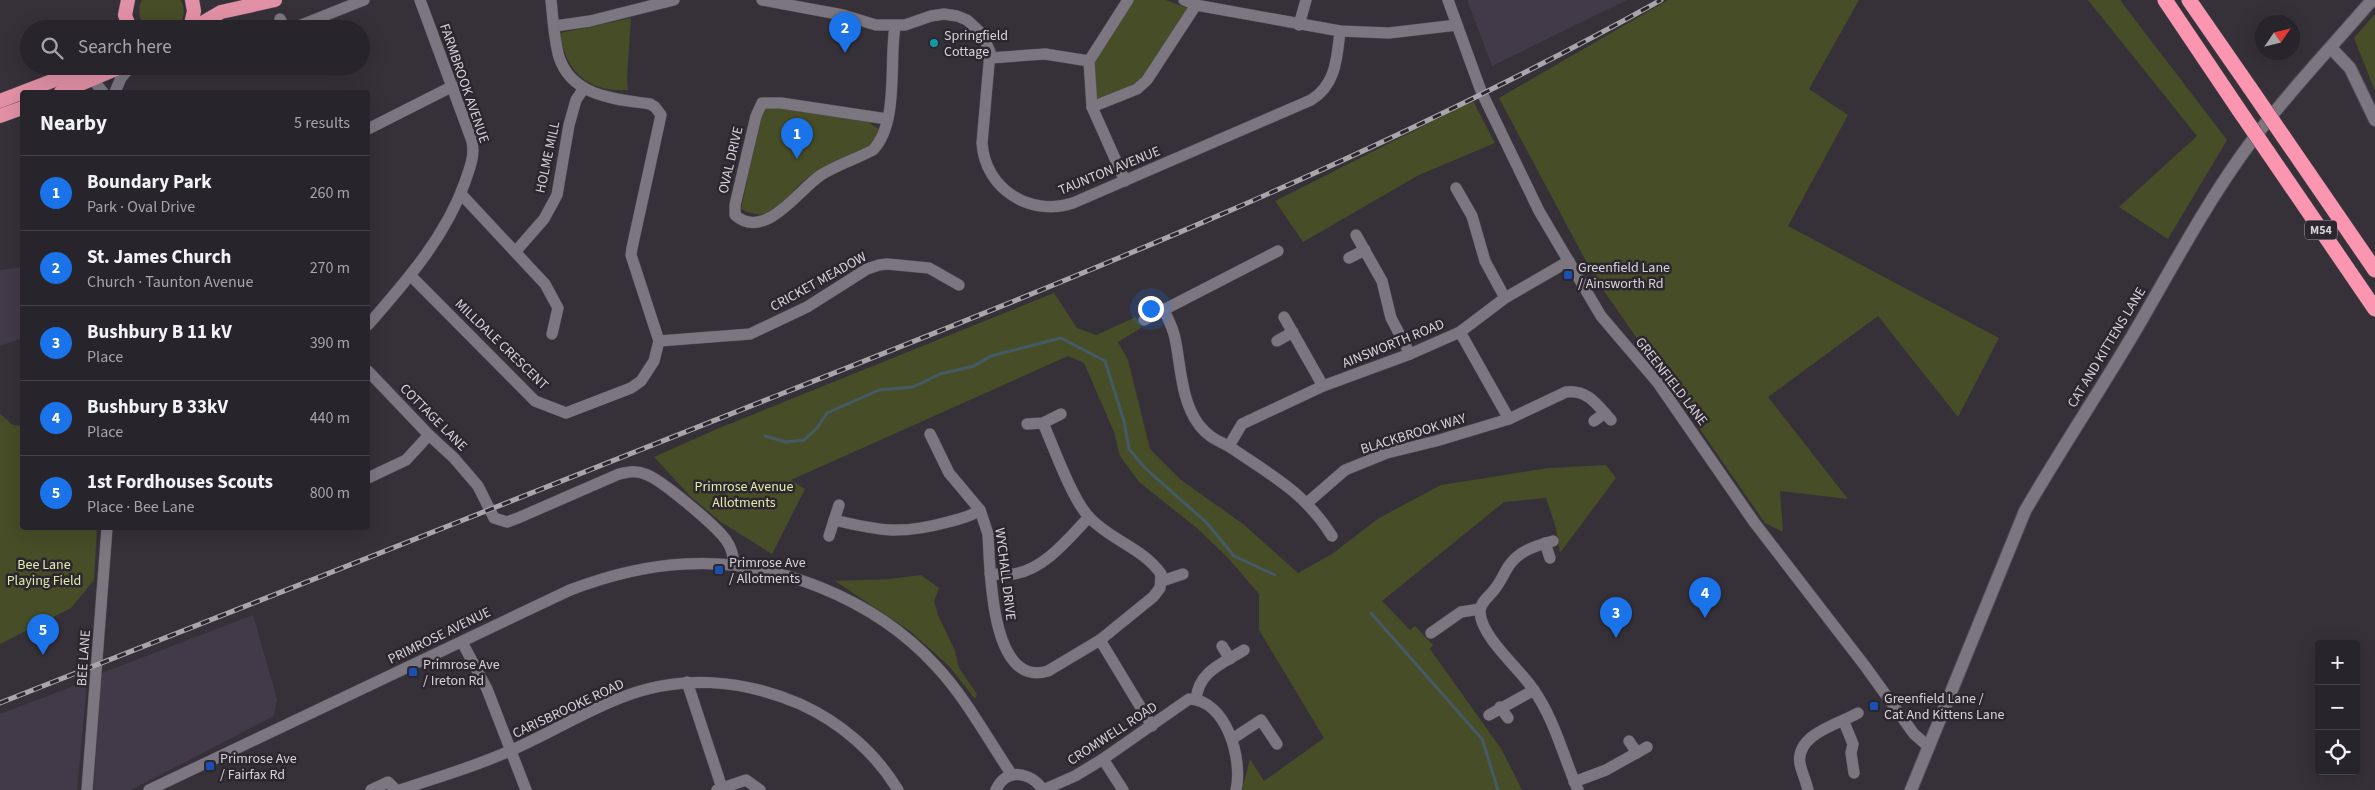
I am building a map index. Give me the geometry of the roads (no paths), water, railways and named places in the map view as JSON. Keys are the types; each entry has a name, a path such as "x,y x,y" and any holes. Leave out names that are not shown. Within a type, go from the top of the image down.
{"highway":[{"path":"127,20 125,15 128,0"},
{"path":"192,0 194,11 192,20"},
{"path":"207,20 221,12 275,0"},
{"name":"M54","path":"2163,0 2190,36 2375,309"},
{"name":"M54","path":"2189,0 2375,270"},
{"path":"36,90 85,75"},
{"path":"64,90 89,75"},
{"path":"0,101 20,95"},
{"path":"0,116 20,109"}],"street":[{"path":"314,20 364,0"},
{"name":"FARMBROOK AVENUE","path":"370,323 411,276 440,236 461,194 474,151 453,86 420,0"},
{"path":"550,0 560,60 573,80 596,95 650,104 659,111 662,119 631,255 659,340"},
{"path":"555,26 590,21 674,0"},
{"name":"TAUNTON AVENUE","path":"762,0 804,7 876,26 895,27 930,16 957,16 967,20 982,34 990,52 982,143 983,155 1003,190 1026,202 1052,207 1073,203 1290,111 1321,94 1334,70 1340,31"},
{"path":"1125,181 1092,107 1089,61 1128,0"},
{"path":"1184,0 1196,5 1211,4 1299,25 1340,31 1389,33 1457,25"},
{"path":"1299,25 1306,0"},
{"name":"GREENFIELD LANE","path":"1448,0 1481,91 1539,211 1600,316 1658,383 1754,522 1865,666 1914,734 1929,747"},
{"name":"CAT AND KITTENS LANE","path":"1911,790 2025,511 2034,494 2141,321 2216,192 2244,152 2372,0"},
{"path":"1092,107 1137,89 1147,80 1196,5"},
{"name":"OVAL DRIVE","path":"887,119 780,103 762,103 756,116 735,214 748,221 773,216 784,210 808,184 873,150 881,138 887,119 895,27"},
{"path":"2330,48 2350,68 2375,120"},
{"path":"990,58 1045,54 1089,61"},
{"path":"93,75 102,90"},
{"path":"116,90 124,75"},
{"path":"370,128 453,86"},
{"name":"HOLME MILL","path":"516,251 544,220 557,194 569,125 576,100 584,88"},
{"path":"1456,188 1458,202 1472,216 1485,261 1506,298"},
{"path":"461,194 545,284 558,308 552,334"},
{"path":"1356,235 1382,281 1390,318 1410,354"},
{"path":"1349,258 1365,250"},
{"path":"1144,320 1278,251"},
{"name":"AINSWORTH ROAD","path":"1229,446 1242,424 1324,386 1410,354 1460,332 1506,298 1569,261"},
{"name":"CRICKET MEADOW","path":"659,340 750,334 807,307 867,269 879,265 888,264 929,268 959,285"},
{"name":"MILLDALE CRESCENT","path":"411,276 535,400 566,413 630,388 641,381 654,361 659,340"},
{"path":"1164,310 1174,335 1188,404 1199,425 1214,441 1229,446 1282,481 1318,514 1332,536"},
{"path":"1284,317 1324,386"},
{"path":"1277,341 1293,332"},
{"path":"1460,332 1509,419"},
{"name":"COTTAGE LANE","path":"370,373 429,435 454,458 478,486 494,518 507,522 560,501 618,474 630,471 643,473 658,480 719,532 730,546 734,565"},
{"name":"BLACKBROOK WAY","path":"1306,503 1345,470 1387,453 1436,441 1509,419 1557,394 1575,390 1584,393 1608,417 1594,421"},
{"path":"1027,424 1044,423 1060,414"},
{"path":"1044,423 1079,504 1089,518 1152,562 1161,574 1162,581 1183,574"},
{"name":"WYCHALL DRIVE","path":"930,434 949,473 980,510 988,534 995,619 999,632 1013,658 1027,672 1034,674 1048,672 1100,640 1153,597 1160,588 1162,581"},
{"path":"370,477 406,460 429,435"},
{"path":"828,536 839,505"},
{"path":"834,520 880,531 918,530 972,516 980,510"},
{"path":"990,574 1015,574 1031,568 1055,552 1089,518"},
{"name":"BEE LANE","path":"87,790 107,530"},
{"path":"1550,558 1549,542 1532,547 1514,559 1493,591 1482,603 1480,610 1484,626 1534,690 1556,733 1576,786 1647,747"},
{"name":"PRIMROSE AVENUE","path":"149,790 570,590 612,576 654,567 685,564 734,565 808,581 856,604 892,628 936,666 956,690 1012,775"},
{"path":"1431,633 1461,612 1480,610"},
{"path":"1100,640 1152,726"},
{"path":"462,642 487,690 526,790"},
{"path":"1222,646 1230,659"},
{"path":"1236,790 1238,772 1232,739 1208,705 1198,700 1197,686 1206,673 1244,650"},
{"path":"687,682 719,789 746,780 760,790"},
{"name":"CARISBROOKE ROAD","path":"400,790 512,750 620,698 653,688 687,682 727,683 763,689 824,716 862,745 898,790"},
{"path":"1489,715 1500,707 1534,690"},
{"name":"CROMWELL ROAD","path":"1042,790 1075,776 1103,759 1190,698 1198,700"},
{"path":"1500,707 1508,718"},
{"path":"1808,790 1800,762 1804,746 1815,735 1844,722 1858,713"},
{"path":"1232,739 1261,720 1277,744"},
{"path":"1844,722 1853,744 1850,753 1854,773"},
{"path":"1629,741 1637,753"},
{"path":"1103,759 1123,790"},
{"path":"996,790 1004,779 1012,775 1021,774 1030,776 1038,782 1042,790"},
{"name":"PRIMROSE AVENUE","path":"158,790 170,780"},
{"path":"371,790 388,782 396,790"}],"waterway":[{"path":"765,436 786,442 804,440 817,428 827,413 879,390 913,387 940,374 974,366 991,356 1061,338 1105,361 1124,421 1129,449 1145,468 1207,523 1234,556 1275,575"},
{"path":"1371,613 1482,739 1498,790"}],"railway":[{"path":"0,703 1114,260 1225,213 1446,112 1661,0"}],"place":[{"name":"Springfield Cottage","path":"934,43"},
{"name":"St. James Church","path":"845,53"},
{"name":"Boundary Park","path":"797,159"},
{"name":"Greenfield Lane / Ainsworth Rd","path":"1568,275"},
{"name":"Primrose Ave / Allotments","path":"719,570"},
{"name":"Bushbury B 33kV","path":"1705,618"},
{"name":"Bushbury B 11 kV","path":"1616,638"},
{"name":"1st Fordhouses Scouts","path":"43,655"},
{"name":"Primrose Ave / Ireton Rd","path":"413,672"},
{"name":"Greenfield Lane / Cat And Kittens Lane","path":"1874,706"},
{"name":"Primrose Ave / Fairfax Rd","path":"210,766"}],"park label":[{"name":"Primrose Avenue Allotments","path":"744,494"},
{"name":"Bee Lane Playing Field","path":"44,572"}]}
